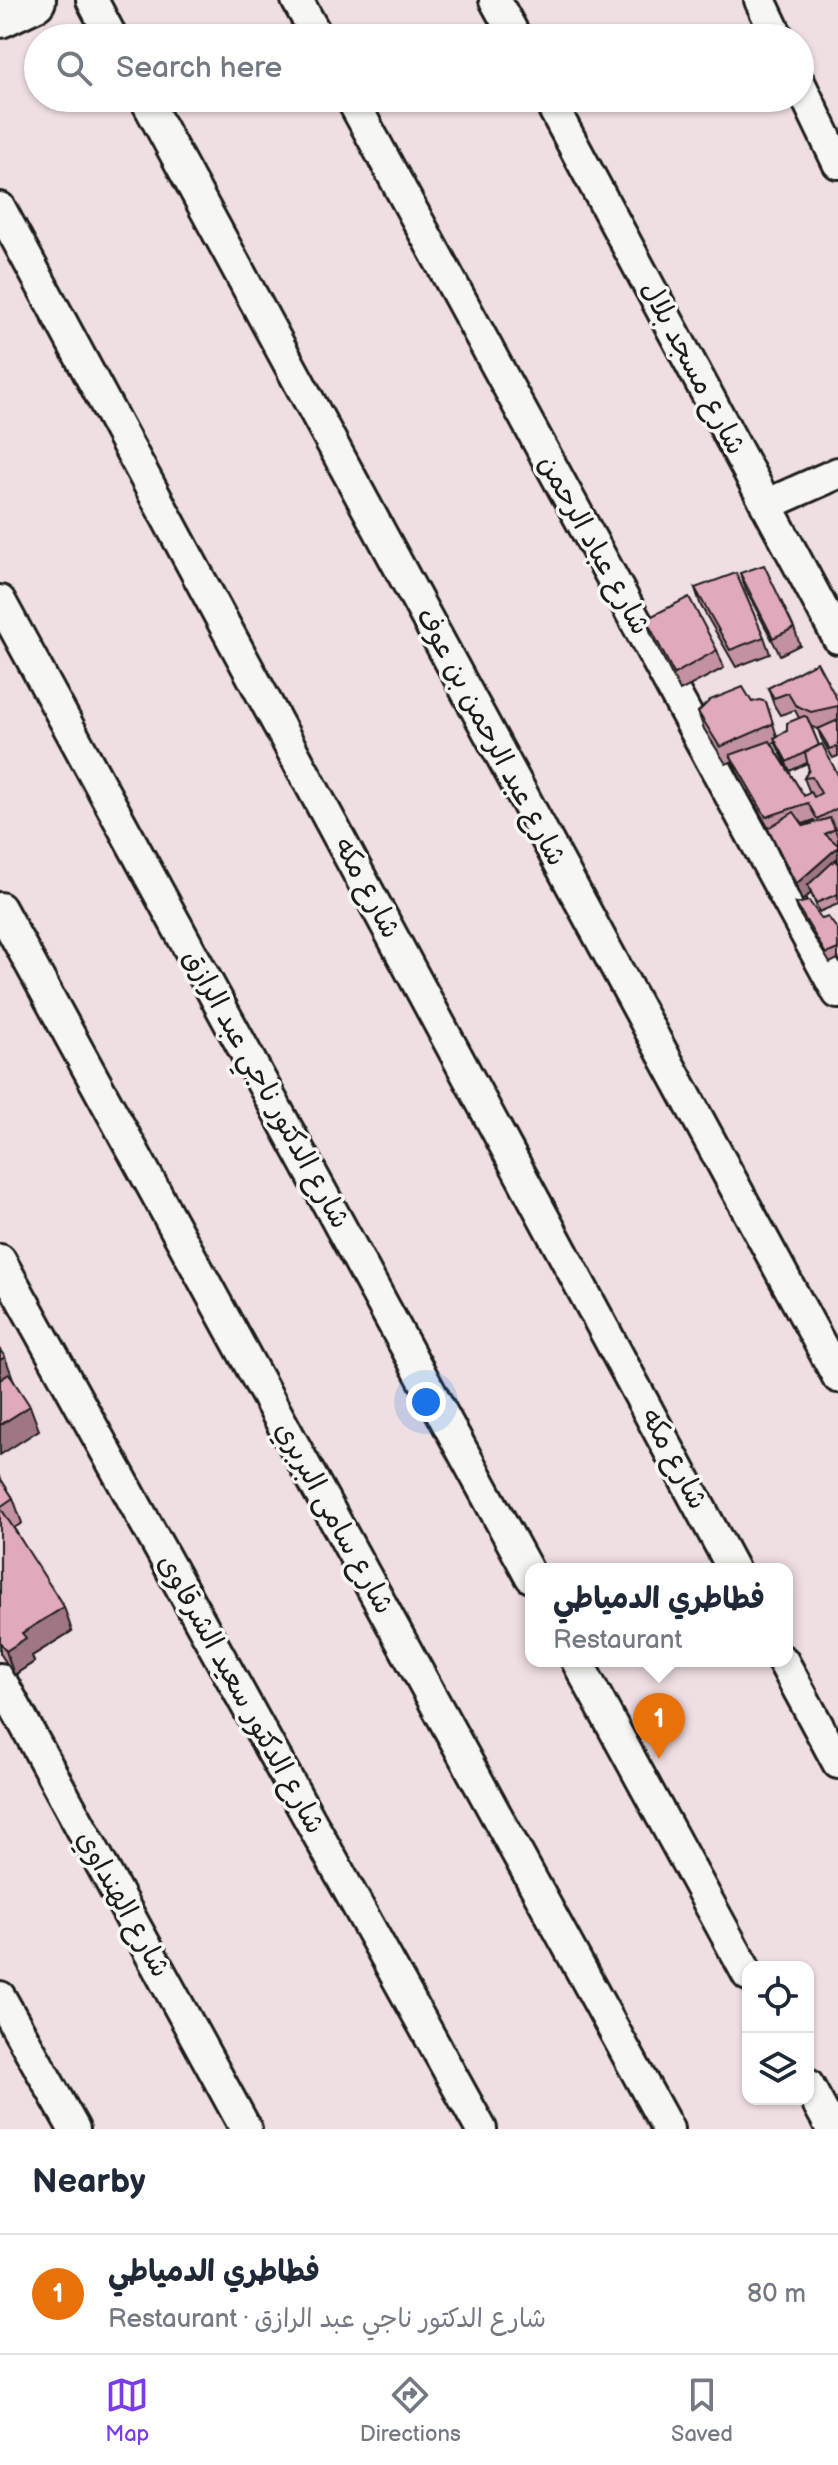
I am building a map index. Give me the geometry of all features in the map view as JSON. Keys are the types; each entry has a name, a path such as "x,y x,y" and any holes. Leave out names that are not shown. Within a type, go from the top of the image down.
{"main road":[{"path":"0,16 34,0"}],"street":[{"path":"92,0 105,24"},
{"path":"297,0 310,24"},
{"path":"495,0 508,24"},
{"path":"760,0 771,24"},
{"name":"شارع عبد الرحمن بن عوف","path":"153,112 838,1377"},
{"name":"شارع عباد الرحمن","path":"359,112 838,993"},
{"name":"شارع مسجد بلال","path":"555,112 838,638"},
{"path":"813,112 838,163"},
{"name":"شارع مكه","path":"0,208 730,1563"},
{"path":"766,505 838,473"},
{"name":"شارع الدكتور ناجي عبد الرازق","path":"0,601 525,1566"},
{"name":"شارع سامى البربري","path":"0,908 668,2129"},
{"name":"شارع الدكتور سعيد الشرقاوى","path":"0,1260 481,2129"},
{"path":"580,1667 742,1964"},
{"path":"786,1667 838,1763"},
{"name":"شارع الهنداوي","path":"0,1679 246,2129"},
{"path":"0,1997 74,2129"},
{"path":"814,2096 832,2129"}],"building":[{"path":"764,565 794,628 773,638 740,573"},
{"path":"736,573 764,637 730,650 695,588"},
{"path":"689,597 717,650 674,674 646,619"},
{"path":"817,662 838,706 811,712 795,705 788,693 774,698 768,688"},
{"path":"743,687 752,702 766,702 773,724 720,747 698,712 710,700"},
{"path":"804,716 819,745 787,762 774,738 787,731 787,723"},
{"path":"838,720 838,746 830,749 818,729"},
{"path":"770,741 804,796 811,792 814,797 821,793 812,777 804,778 809,770 805,752 822,744 838,775 838,808 817,819 808,803 766,817 730,755"},
{"path":"794,812 804,826 830,818 835,829 825,834 838,845 796,884 768,828"},
{"path":"836,859 838,894 816,903 808,885"},
{"path":"809,901 822,919 828,917 838,930 838,949 826,954 796,904"},
{"path":"9,1374 30,1406 0,1425 0,1380"},
{"path":"0,1478 13,1498 0,1507"},
{"path":"0,1507 64,1607 22,1633 26,1638 6,1651 0,1642"}],"place":[{"name":"فطاطري الدمياطي","path":"659,1759"}]}
